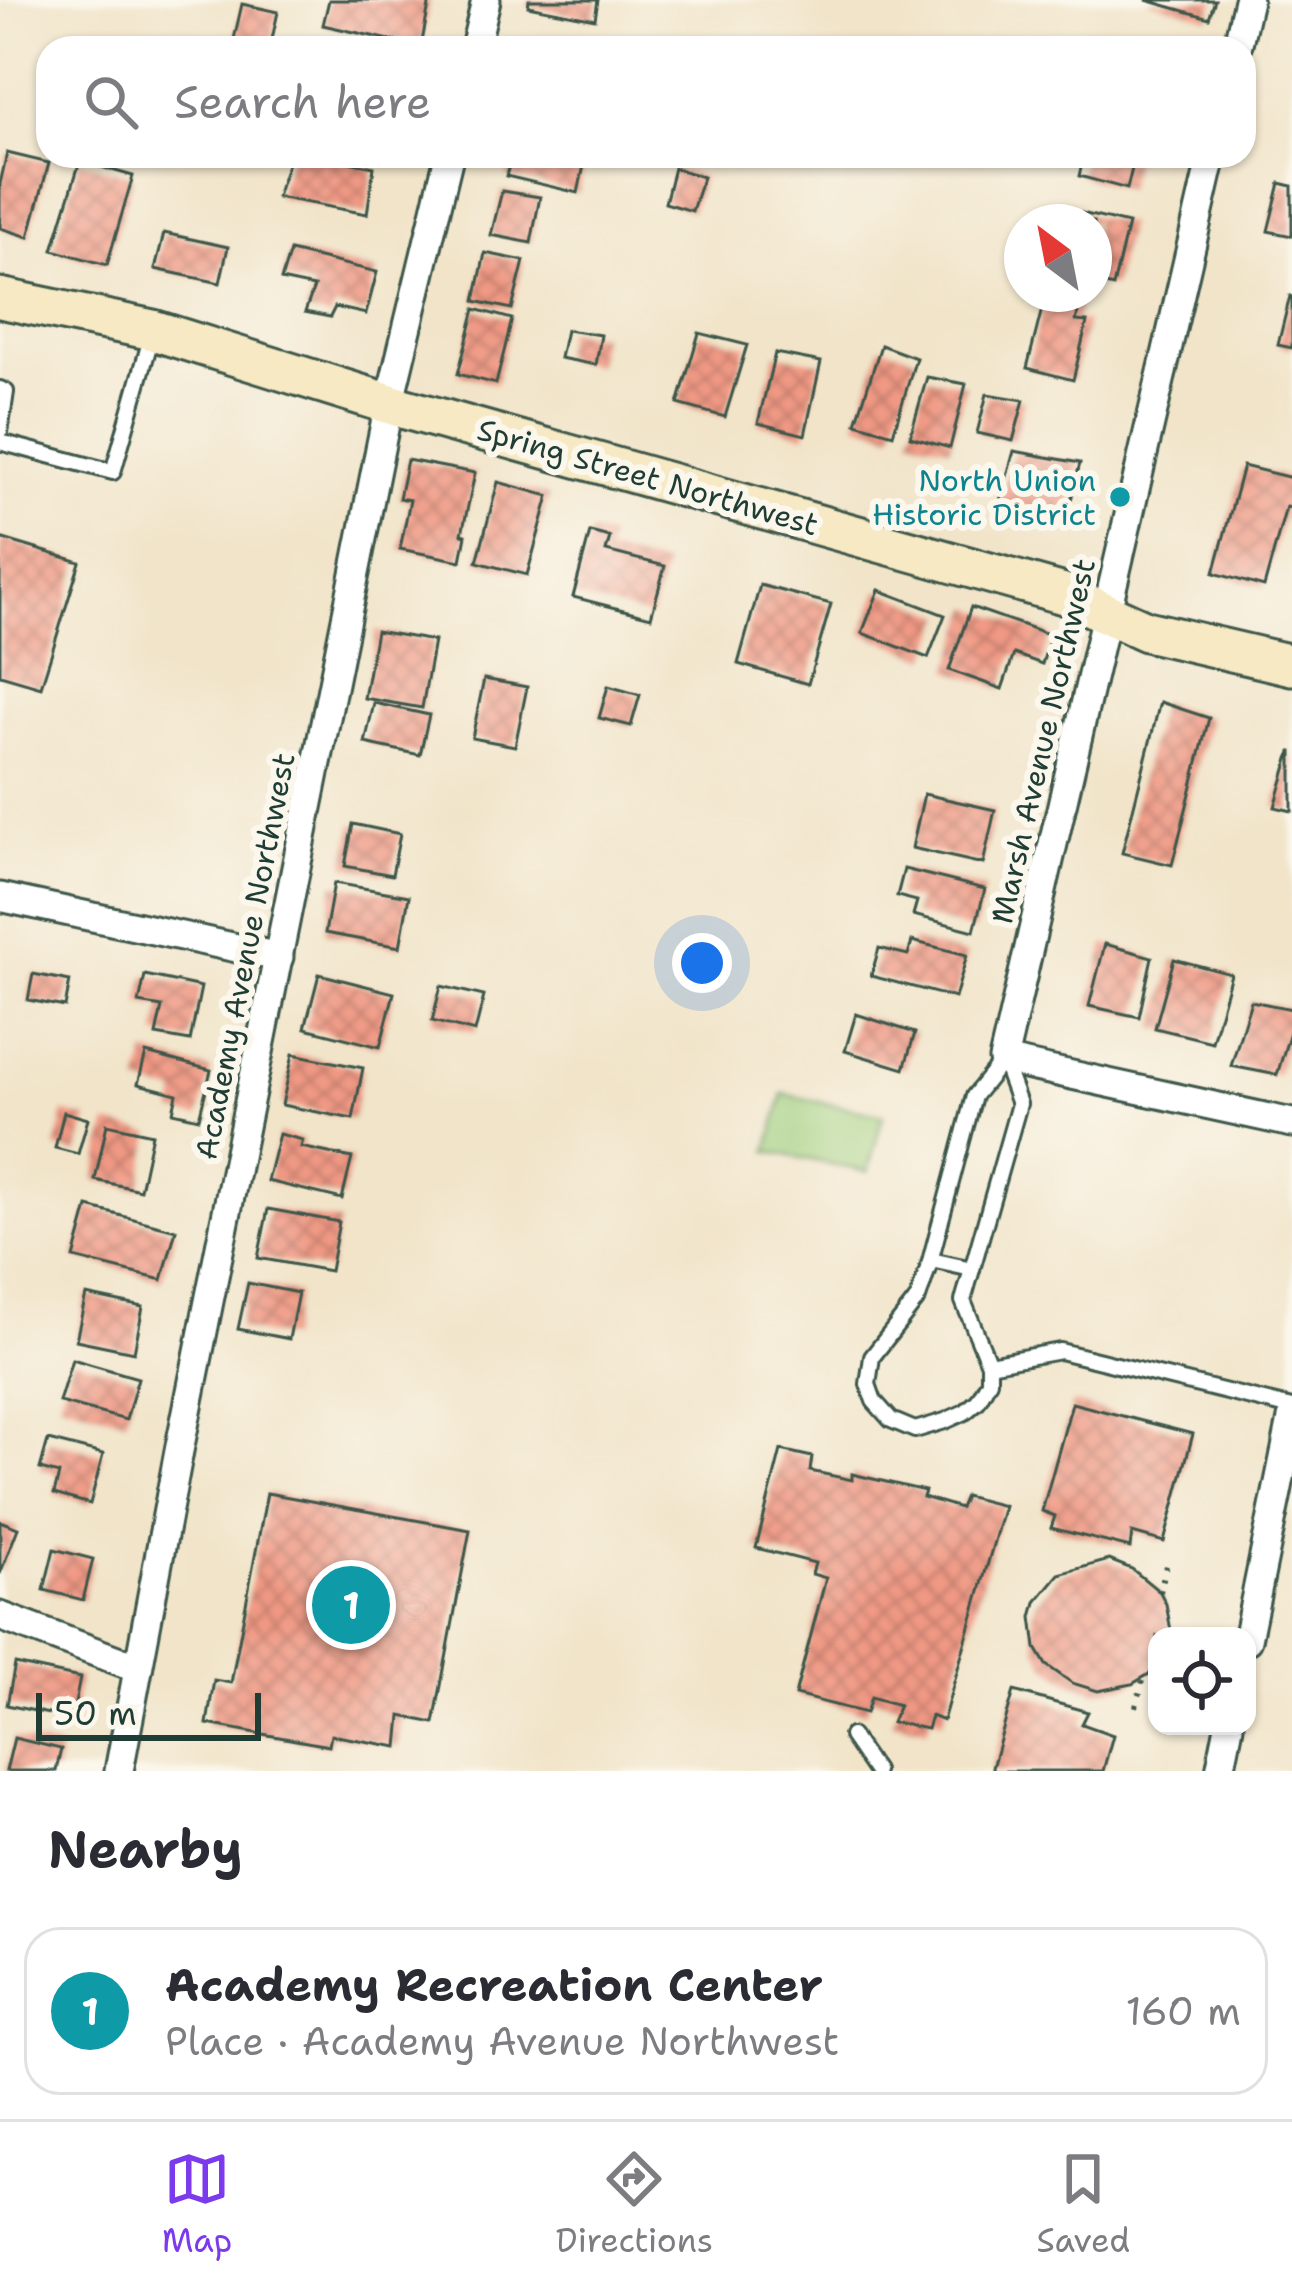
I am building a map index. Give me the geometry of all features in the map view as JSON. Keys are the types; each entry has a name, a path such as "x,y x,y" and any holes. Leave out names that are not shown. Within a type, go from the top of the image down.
{"street":[{"path":"478,36 486,0"},
{"path":"1240,36 1248,0"},
{"name":"Academy Avenue Northwest","path":"119,1771 389,404 446,168"},
{"name":"Marsh Avenue Northwest","path":"1003,1060 1209,168"},
{"name":"Spring Street Northwest","path":"0,298 153,330 389,404 1064,594 1146,631 1292,665"},
{"path":"0,897 278,957"},
{"path":"1003,1060 1292,1123"},
{"path":"1250,1627 1292,1420"},
{"path":"0,1616 137,1668"},
{"path":"1220,1771 1227,1735"}],"lane":[{"path":"0,442 113,472 153,330"},
{"path":"0,389 6,392 0,432"},
{"path":"1003,1060 1019,1104 963,1301 989,1364 989,1381 979,1401 965,1412 915,1430 880,1411 874,1401 868,1384 872,1357 917,1298 974,1096 1003,1060"},
{"path":"931,1260 972,1269"},
{"path":"989,1364 1060,1351 1292,1408"},
{"path":"851,1736 875,1771"}],"path":[{"path":"1160,1592 1167,1562"},
{"path":"1136,1707 1144,1677"}],"green space":[{"path":"783,1094 883,1115 868,1172 768,1151"}],"building":[{"path":"329,0 430,0 423,36 372,36 323,25"},
{"path":"529,0 598,0 595,19 528,6"},
{"path":"1146,0 1215,0 1209,18"},
{"path":"242,4 278,12 273,36 235,36"},
{"path":"7,153 36,160 36,168 48,168 29,237 0,228 0,184"},
{"path":"78,168 105,168 133,176 107,265 53,250"},
{"path":"286,168 374,168 367,214 277,197"},
{"path":"508,168 583,168 578,193 506,176"},
{"path":"674,168 703,177 692,211 665,203"},
{"path":"1081,168 1132,168 1127,189 1079,176"},
{"path":"1280,183 1292,186 1292,236 1268,231"},
{"path":"502,191 540,197 531,243 491,235"},
{"path":"1112,220 1128,224 1112,287"},
{"path":"164,233 228,247 220,283 155,269"},
{"path":"290,251 377,272 366,314 335,307 330,317 305,312 314,287 281,280"},
{"path":"485,253 524,261 512,309 475,301"},
{"path":"1292,297 1292,348 1278,345"},
{"path":"475,309 512,319 496,384 458,374"},
{"path":"1041,312 1078,312 1076,321 1087,322 1073,380 1027,368"},
{"path":"566,330 601,335 596,365 560,358"},
{"path":"699,333 747,345 725,417 678,404"},
{"path":"881,345 916,358 893,434 856,423"},
{"path":"775,353 821,362 805,435 758,423"},
{"path":"927,377 966,384 950,448 910,437"},
{"path":"987,394 1024,400 1013,441 977,433"},
{"path":"1014,451 1080,463 1066,521 998,508"},
{"path":"407,460 475,473 461,561 400,549 410,500 399,498"},
{"path":"1243,466 1292,478 1292,508 1286,507 1264,587 1214,573"},
{"path":"498,482 549,496 527,575 477,562"},
{"path":"590,532 610,537 606,551 665,566 651,617 573,597"},
{"path":"0,538 80,562 41,687 0,675"},
{"path":"760,585 831,604 808,684 738,664"},
{"path":"879,590 945,615 928,658 862,633"},
{"path":"971,607 1051,635 1042,664 1014,654 1002,689 949,670"},
{"path":"376,631 434,641 422,708 364,698"},
{"path":"484,679 527,687 515,746 472,738"},
{"path":"608,686 640,695 631,726 599,718"},
{"path":"1160,702 1209,718 1172,865 1122,853"},
{"path":"374,703 429,715 420,755 365,743"},
{"path":"1292,752 1292,811 1275,807"},
{"path":"924,794 995,810 983,864 912,848"},
{"path":"353,824 400,834 392,875 345,866"},
{"path":"904,869 985,889 974,931 913,915 917,901 897,896"},
{"path":"334,883 409,896 400,947 325,933"},
{"path":"912,941 967,955 955,998 871,976 879,948 908,955"},
{"path":"1105,944 1152,957 1139,1017 1089,1006"},
{"path":"1174,959 1231,974 1212,1042 1155,1028"},
{"path":"33,974 70,981 65,1007 28,1000"},
{"path":"319,974 394,993 380,1047 305,1028"},
{"path":"145,975 201,987 190,1041 156,1035 162,1007 139,1003"},
{"path":"441,986 484,996 475,1032 432,1021"},
{"path":"1251,1001 1292,1009 1277,1075 1231,1066"},
{"path":"856,1014 915,1033 904,1069 845,1051"},
{"path":"146,1053 211,1070 199,1118 173,1112 177,1094 138,1084"},
{"path":"293,1054 363,1068 353,1119 282,1105"},
{"path":"64,1112 88,1119 78,1154 55,1148"},
{"path":"107,1124 152,1134 140,1190 95,1180"},
{"path":"279,1134 303,1140 301,1147 352,1158 342,1199 267,1181"},
{"path":"88,1207 176,1230 162,1280 74,1258"},
{"path":"268,1209 339,1222 330,1271 258,1258"},
{"path":"248,1283 298,1293 289,1339 238,1329"},
{"path":"86,1295 143,1307 134,1352 76,1340"},
{"path":"72,1359 138,1378 126,1420 59,1402"},
{"path":"1072,1403 1193,1434 1164,1542 1132,1533 1130,1548 1051,1528 1055,1516 1042,1511"},
{"path":"48,1440 103,1454 90,1504 54,1494 59,1474 40,1469"},
{"path":"781,1450 812,1457 810,1471 852,1480 852,1474 925,1491 923,1497 960,1508 965,1496 1004,1506 943,1721 931,1716 927,1729 892,1722 899,1705 871,1697 866,1713 795,1695 826,1578 812,1574 815,1563 756,1548"},
{"path":"267,1493 470,1530 434,1723 401,1716 398,1747 331,1735 329,1746 207,1724 214,1680 231,1683"},
{"path":"0,1521 18,1528 0,1574"},
{"path":"54,1549 93,1559 83,1600 44,1590"},
{"path":"1109,1560 1132,1569 1160,1592 1170,1627 1148,1627 1148,1675 1132,1684 1098,1691 1072,1683 1046,1665 1036,1648 1032,1617 1036,1602 1059,1574"},
{"path":"15,1664 80,1678 72,1719 7,1705"},
{"path":"1014,1691 1088,1712 1082,1724 1113,1735 1103,1771 991,1771"},
{"path":"14,1738 61,1749 56,1771 6,1771"}],"place":[{"name":"North Union Historic District","path":"1120,497"},
{"name":"Academy Recreation Center","path":"351,1605"}]}
